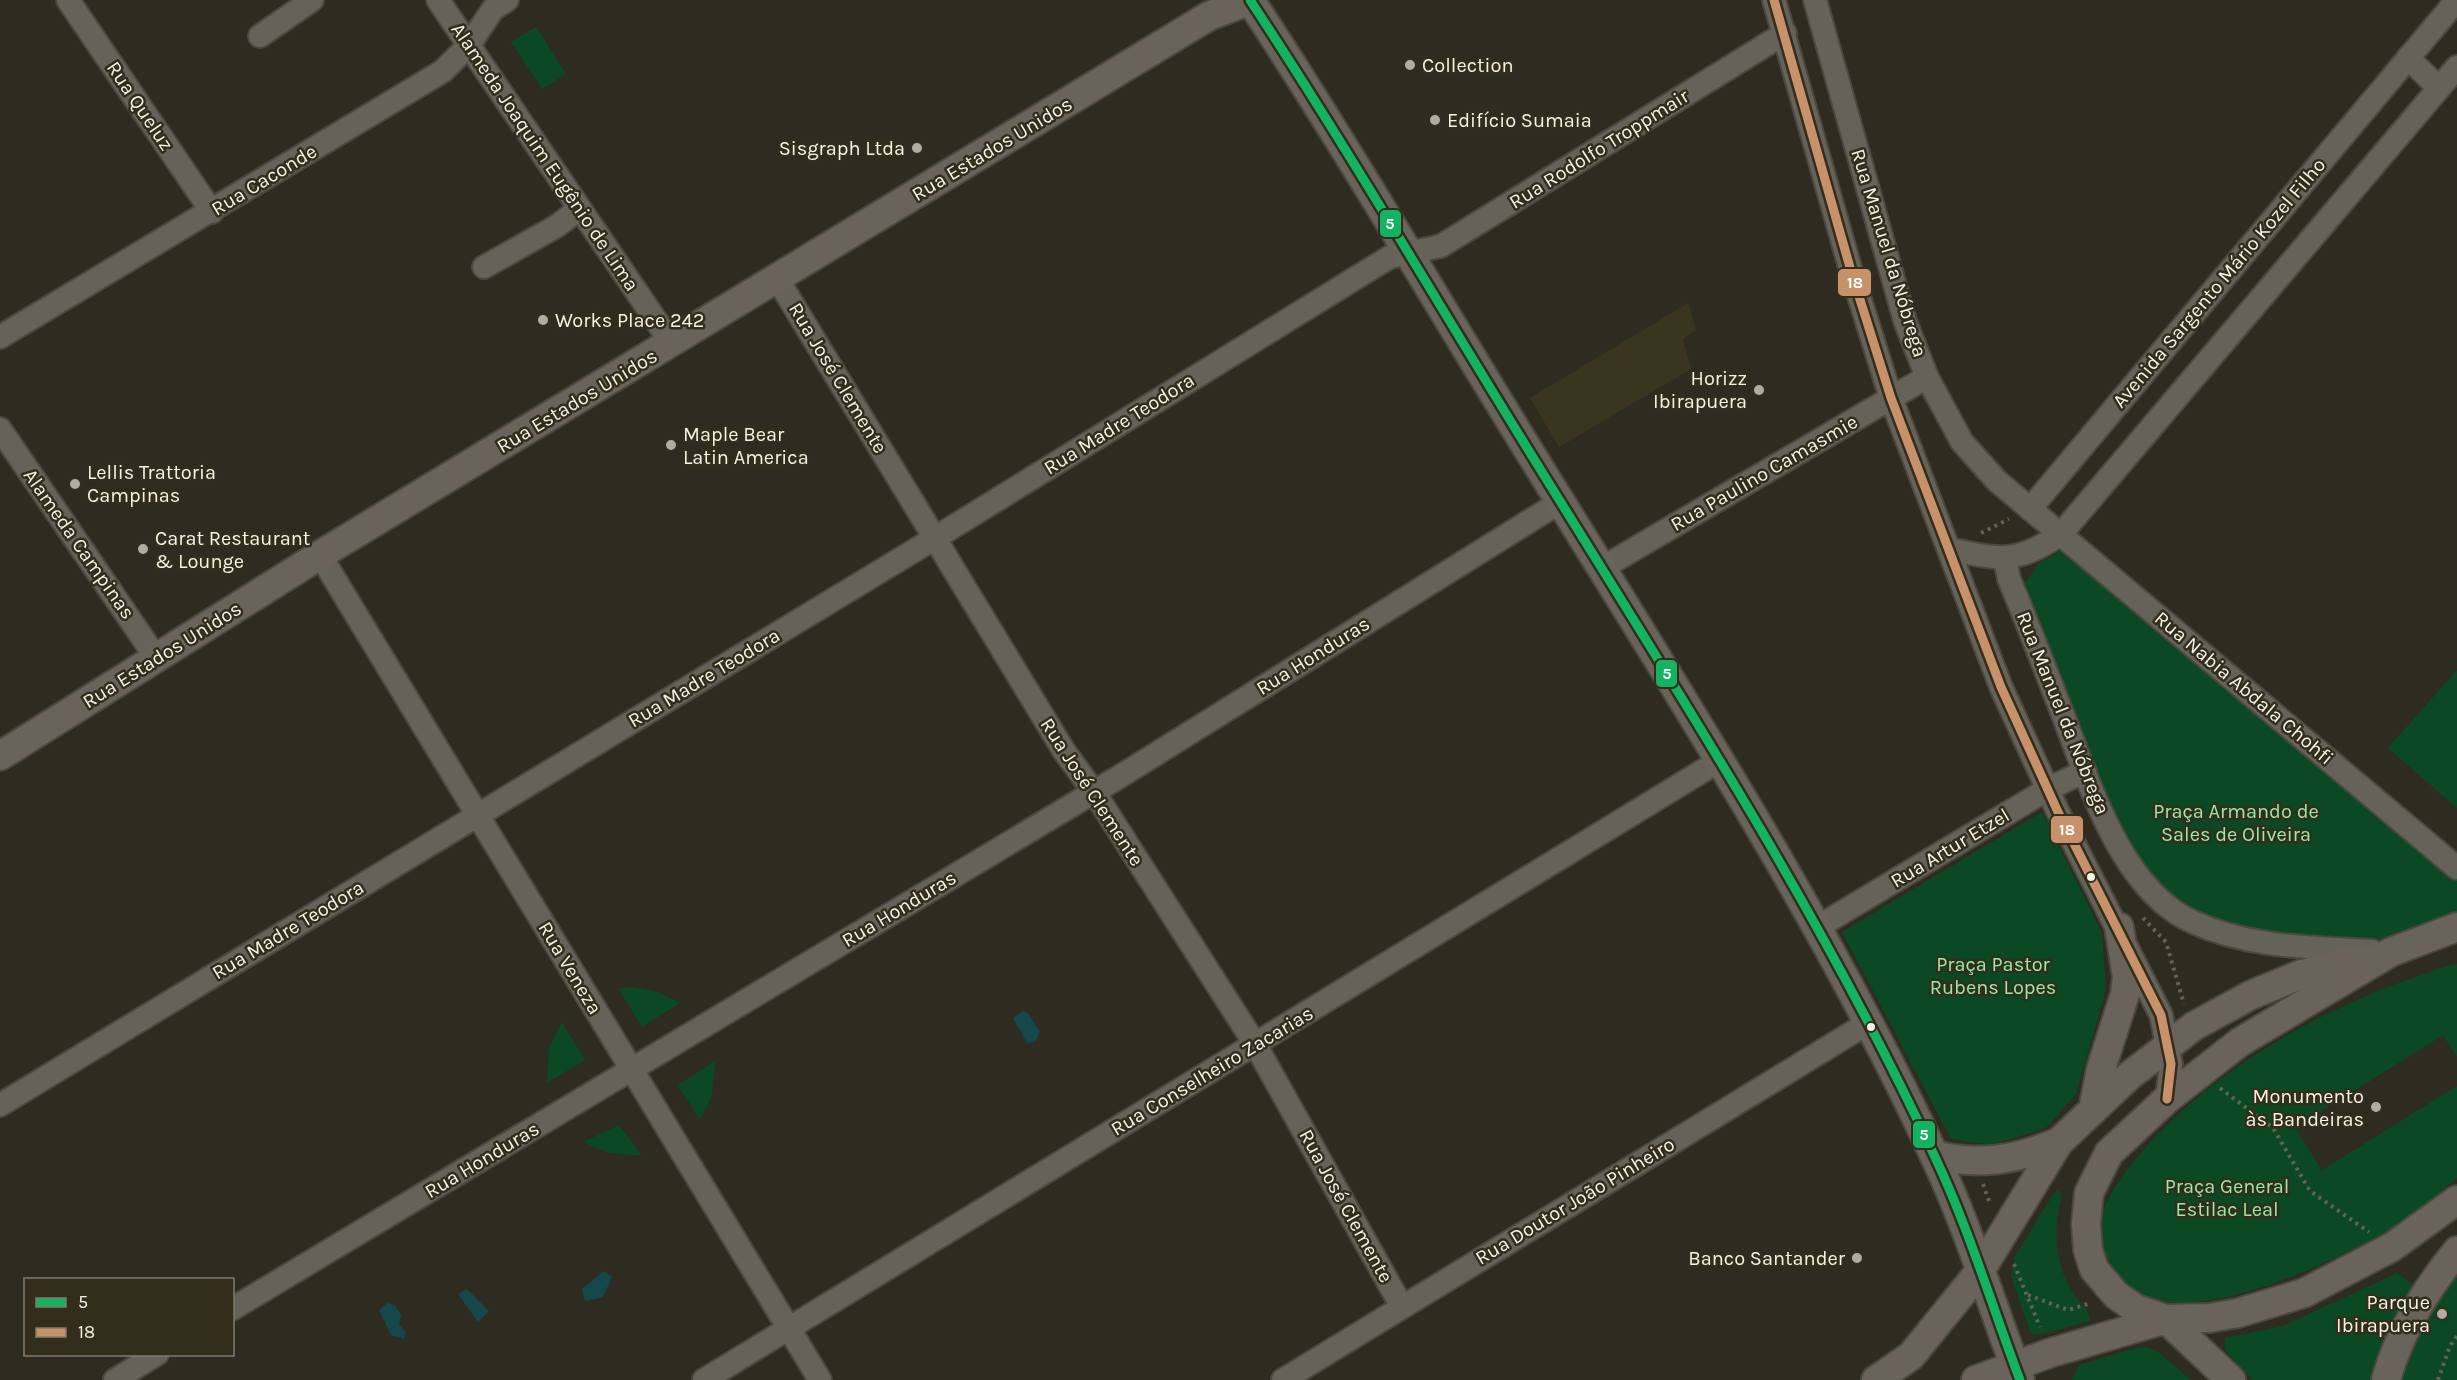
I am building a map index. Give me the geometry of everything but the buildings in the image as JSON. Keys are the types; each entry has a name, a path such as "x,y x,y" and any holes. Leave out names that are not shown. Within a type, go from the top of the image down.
{"main road":[{"path":"1251,0 1602,568 1719,761 1816,928 1869,1023 1934,1155 2017,1373"},
{"name":"Rua Estados Unidos","path":"0,756 320,555 778,280 1209,16 1251,0"},
{"path":"2093,1110 2101,1069 2125,994 2127,977 2119,927"},
{"path":"1876,1380 1911,1356 1980,1271 2059,1142 2168,1045 2194,1026 2251,994 2302,974 2391,951 2457,927"},
{"path":"2391,951 2240,1042 2210,1069 2167,1099 2109,1153 2089,1193 2086,1224 2088,1250 2094,1269 2126,1303 2151,1316 2166,1319 2209,1318 2238,1313 2304,1293 2392,1247 2457,1200"},
{"path":"1934,1155 1954,1160 1996,1161 2017,1158 2059,1142"},
{"path":"2386,1380 2392,1360 2429,1285 2457,1251"},
{"path":"1976,1380 2017,1373 2166,1319"},
{"path":"2166,1319 2230,1380"}],"street":[{"name":"Rua Queluz","path":"68,0 212,212"},
{"path":"260,36 312,0"},
{"name":"Alameda Joaquim Eugênio de Lima","path":"438,0 672,344"},
{"name":"Rua Caconde","path":"0,337 443,72 469,45 493,9 507,0"},
{"name":"Rua Manuel da Nóbrega","path":"1774,0 1851,271 1891,398 2001,687 2048,789 2161,1015 2168,1045 2171,1076 2167,1099"},
{"name":"Rua Manuel da Nóbrega","path":"1815,0 1905,321 1927,377 1962,442 1997,481 2030,509"},
{"name":"Avenida Sargento Mário Kozel Filho","path":"2030,509 2457,0"},
{"name":"Rua Rodolfo Troppmair","path":"1408,255 1441,246 1785,33"},
{"path":"2408,58 2439,88"},
{"name":"Avenida Sargento Mário Kozel Filho","path":"2061,534 2457,67"},
{"path":"484,267 557,226 579,209"},
{"name":"Rua Madre Teodora","path":"0,1105 935,538 1390,257 1408,255"},
{"path":"1851,271 1889,262"},
{"name":"Rua José Clemente","path":"778,280 1064,751 1094,792 1255,1044 1402,1307"},
{"name":"Rua Paulino Camasmie","path":"1602,568 1927,377"},
{"name":"Alameda Campinas","path":"0,429 157,659"},
{"name":"Rua Honduras","path":"234,1308 1094,792 1560,502"},
{"name":"Rua Nabia Abdala Chohfi","path":"2030,509 2457,868"},
{"path":"1950,549 2005,559 2042,546 2061,534"},
{"name":"Rua Veneza","path":"320,555 820,1380"},
{"name":"Rua Manuel da Nóbrega","path":"2005,559 2009,579 2100,810 2129,862 2160,900 2191,921 2228,935 2272,945 2391,951"},
{"name":"Rua Conselheiro Zacarias","path":"704,1380 1719,761"},
{"name":"Rua Artur Etzel","path":"1816,928 2048,789 2085,771"},
{"name":"Rua Doutor João Pinheiro","path":"1283,1380 1869,1023"},
{"path":"115,1380 154,1356"}],"path":[{"path":"1973,537 2030,509"},
{"path":"2210,1069 2220,1088 2273,1128 2310,1191 2392,1247"},
{"path":"1982,1180 1987,1200"},
{"path":"2014,1264 2040,1327"},
{"path":"2027,1294 2068,1310 2088,1304"},
{"path":"2439,1380 2438,1376 2450,1346 2457,1336"}],"shaded area":[{"path":"1688,303 1696,330 1683,339 1691,369 1559,447 1530,398"}],"green space":[{"path":"536,27 566,74 542,89 511,42"},
{"name":"Praça Armando de Sales de Oliveira","path":"2066,548 2457,882 2457,916 2388,939 2292,937 2253,932 2199,916 2167,896 2144,866 2110,807 2057,676 2025,583 2039,563"},
{"path":"2457,670 2457,808 2388,748"},
{"name":"Praça Pastor Rubens Lopes","path":"2042,812 2102,933 2106,990 2076,1094 2046,1128 1992,1145 1951,1139 1842,932"},
{"name":"Praça General Estilac Leal","path":"2457,964 2457,1057 2443,1035 2295,1128 2322,1170 2457,1086 2457,1178 2413,1214 2385,1233 2291,1277 2252,1290 2214,1299 2178,1303 2147,1297 2123,1282 2108,1262 2100,1245 2102,1216 2110,1196 2122,1177 2164,1128 2195,1099 2229,1073 2302,1027 2379,991"},
{"path":"634,987 658,992 680,1003 642,1027 618,988"},
{"path":"562,1022 585,1060 547,1083 549,1048"},
{"path":"715,1061 712,1095 700,1120 678,1085"},
{"path":"619,1125 642,1156 608,1153 583,1142"},
{"path":"2058,1190 2062,1195 2056,1231 2058,1255 2065,1279 2086,1308 2090,1321 2039,1335 2031,1334 2011,1276 2015,1256"},
{"name":"Parque Ibirapuera","path":"2457,1265 2457,1380 2398,1380 2415,1336"},
{"path":"2397,1273 2417,1287 2376,1380 2252,1380 2225,1350 2225,1338 2283,1326"},
{"path":"2148,1347 2158,1352 2191,1380 2072,1380 2079,1365 2136,1348"}],"water":[{"path":"1023,1011 1029,1014 1040,1032 1035,1042 1027,1043 1013,1018"},
{"path":"604,1271 612,1277 603,1297 585,1301 582,1289"},
{"path":"467,1289 489,1311 478,1322 458,1294"},
{"path":"387,1303 395,1305 401,1315 399,1324 406,1333 404,1339 391,1335 379,1310"}],"transit line":[{"name":"5","path":"1250,0 1329,124 1709,742 1805,905 1894,1072 1935,1157 1969,1240 2020,1380"},
{"name":"18","path":"1774,0 1851,271 1891,398 2001,687 2058,812 2161,1015 2171,1064 2167,1099"}],"place":[{"name":"Collection","path":"1410,65"},
{"name":"Edifício Sumaia","path":"1435,120"},
{"name":"Sisgraph Ltda","path":"917,148"},
{"name":"Works Place 242","path":"543,320"},
{"name":"Horizz Ibirapuera","path":"1759,390"},
{"name":"Maple Bear Latin America","path":"671,445"},
{"name":"Lellis Trattoria Campinas","path":"75,484"},
{"name":"Carat Restaurant & Lounge","path":"143,549"},
{"name":"Monumento às Bandeiras","path":"2376,1107"},
{"name":"Banco Santander","path":"1857,1258"},
{"name":"Parque Ibirapuera","path":"2442,1314"}]}
